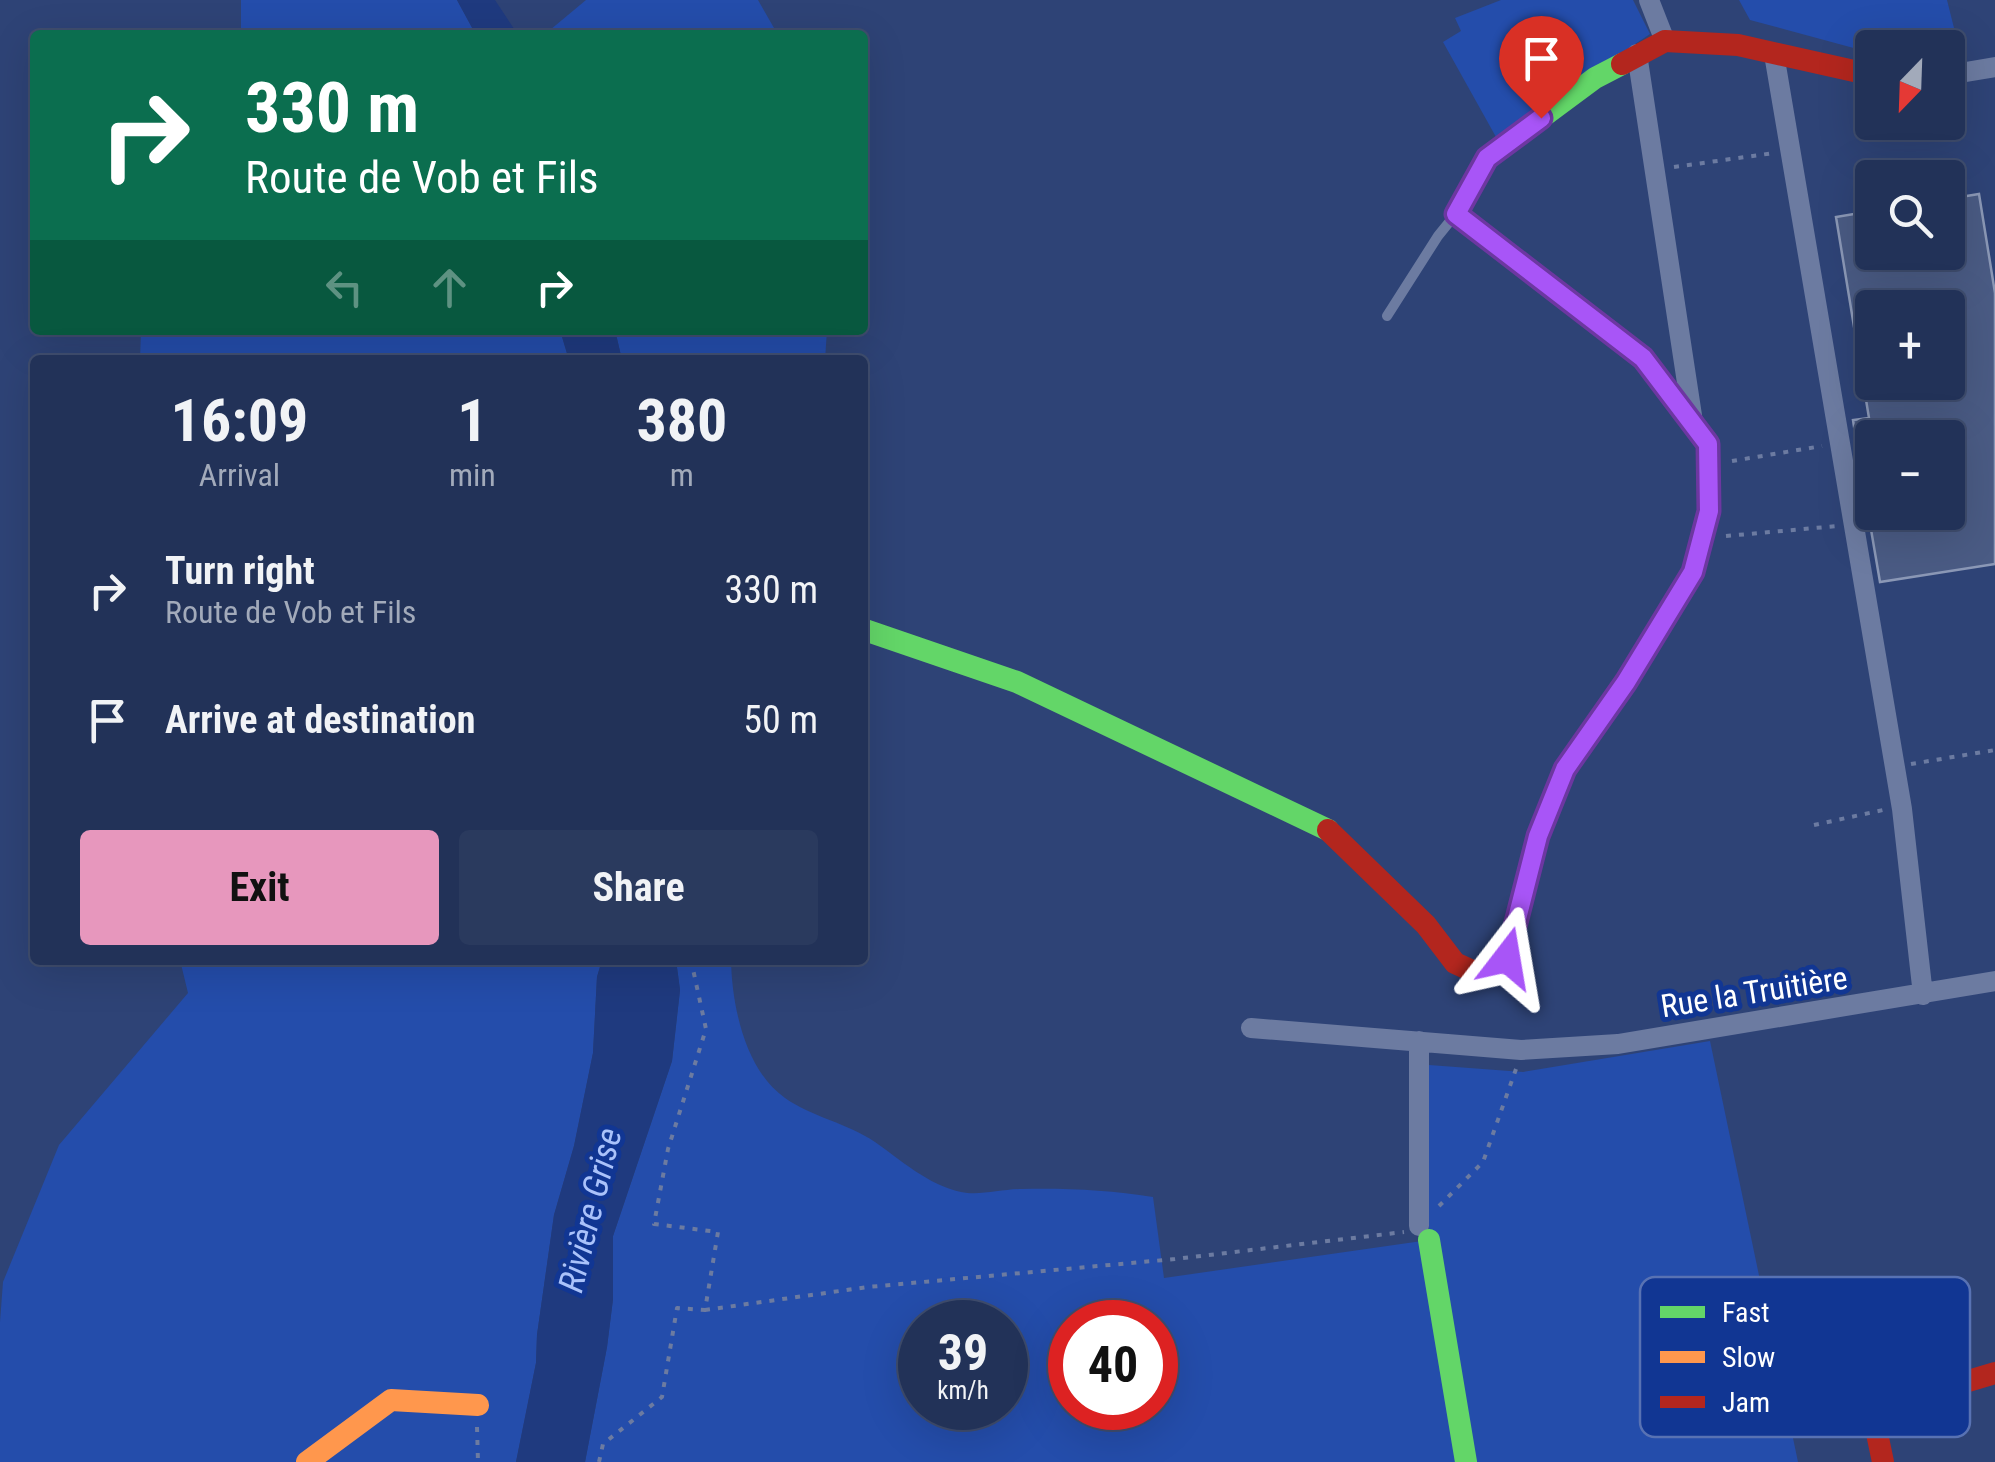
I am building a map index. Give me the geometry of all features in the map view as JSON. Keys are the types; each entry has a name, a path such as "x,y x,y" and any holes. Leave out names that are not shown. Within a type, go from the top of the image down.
{"street":[{"path":"1649,0 1665,41"},
{"path":"868,632 1017,682 1316,822 1338,837 1426,924 1455,963 1481,975 1494,973 1507,958 1538,836 1565,769 1626,682 1693,572 1709,511 1708,444 1643,358 1456,214 1487,158 1594,78 1665,41 1738,45 1855,71"},
{"path":"1637,54 1694,426"},
{"path":"1774,54 1894,767 1923,995"},
{"path":"1965,72 1995,67"},
{"name":"Rue la Truitière","path":"1251,1028 1522,1050 1618,1044 1995,981"},
{"path":"1419,1042 1424,1233 1466,1462"},
{"path":"1970,1381 1995,1373"},
{"path":"307,1462 391,1400 478,1405"},
{"path":"1877,1437 1882,1462"}],"lane":[{"path":"1387,316 1456,214"}],"path":[{"path":"1654,170 1790,151"},
{"path":"1708,465 1840,444"},
{"path":"1702,539 1854,525"},
{"path":"1894,767 1995,750"},
{"path":"1814,825 1879,810"},
{"path":"693,965 706,1029 668,1149 654,1224 718,1232 705,1310"},
{"path":"599,1462 603,1444 662,1398 677,1308 705,1310 868,1286 1424,1233 1483,1162 1522,1050"},
{"path":"476,1445 478,1462"}],"shaded area":[{"path":"241,0 457,0 473,30 241,30"},
{"path":"586,0 758,0 775,30 550,30"},
{"path":"1501,0 1633,0 1650,34 1496,137 1443,42 1461,31 1455,18"},
{"path":"1739,0 1947,0 1954,30 1855,30 1855,48 1750,20"},
{"path":"141,335 562,335 568,355 140,355"},
{"path":"616,335 827,335 825,355 621,355"},
{"path":"181,965 601,965 593,1053 574,1146 554,1215 536,1363 516,1462 0,1462 3,1282 59,1145 188,993"},
{"path":"677,965 731,965 743,1036 771,1086 795,1105 864,1135 937,1184 968,1193 1055,1189 1153,1197 1164,1278 1429,1240 1429,1065 1523,1072 1710,1041 1759,1277 1640,1277 1640,1437 1793,1437 1798,1462 585,1462 613,1299 613,1236 672,1061 680,990"}],"water":[{"path":"457,0 495,0 515,30 473,30"},
{"path":"562,335 616,335 621,355 568,355"},
{"name":"Rivière Grise","path":"601,965 677,965 680,990 672,1061 613,1236 613,1299 585,1462 516,1462 536,1363 554,1215 574,1146 593,1053"}],"building":[{"path":"1979,194 1995,293 1995,564 1880,582 1871,530 1965,530 1965,420 1855,420 1855,433 1853,420 1869,418 1866,400 1965,400 1965,290 1855,290 1855,333 1836,217 1855,214 1855,270 1965,270 1965,196"}],"traffic: fast":[{"path":"1622,64 1595,78 1487,158 1456,214 1643,357 1708,444 1709,511 1693,571 1637,664"},
{"path":"868,631 1017,682 1328,830"},
{"path":"1429,1240 1466,1462"}],"traffic: slow":[{"path":"307,1462 391,1400 478,1405"}],"traffic: jam":[{"path":"1622,64 1665,41 1738,45 1855,71"},
{"path":"1328,830 1426,925 1455,963 1481,975 1494,973 1507,958 1538,836 1565,769 1637,664"},
{"path":"1970,1380 1995,1373"},
{"path":"1878,1437 1883,1462"}],"route":[{"path":"1507,958 1538,836 1565,769 1626,682 1693,572 1709,511 1708,444 1643,358 1456,214 1487,158 1541,118"}]}
